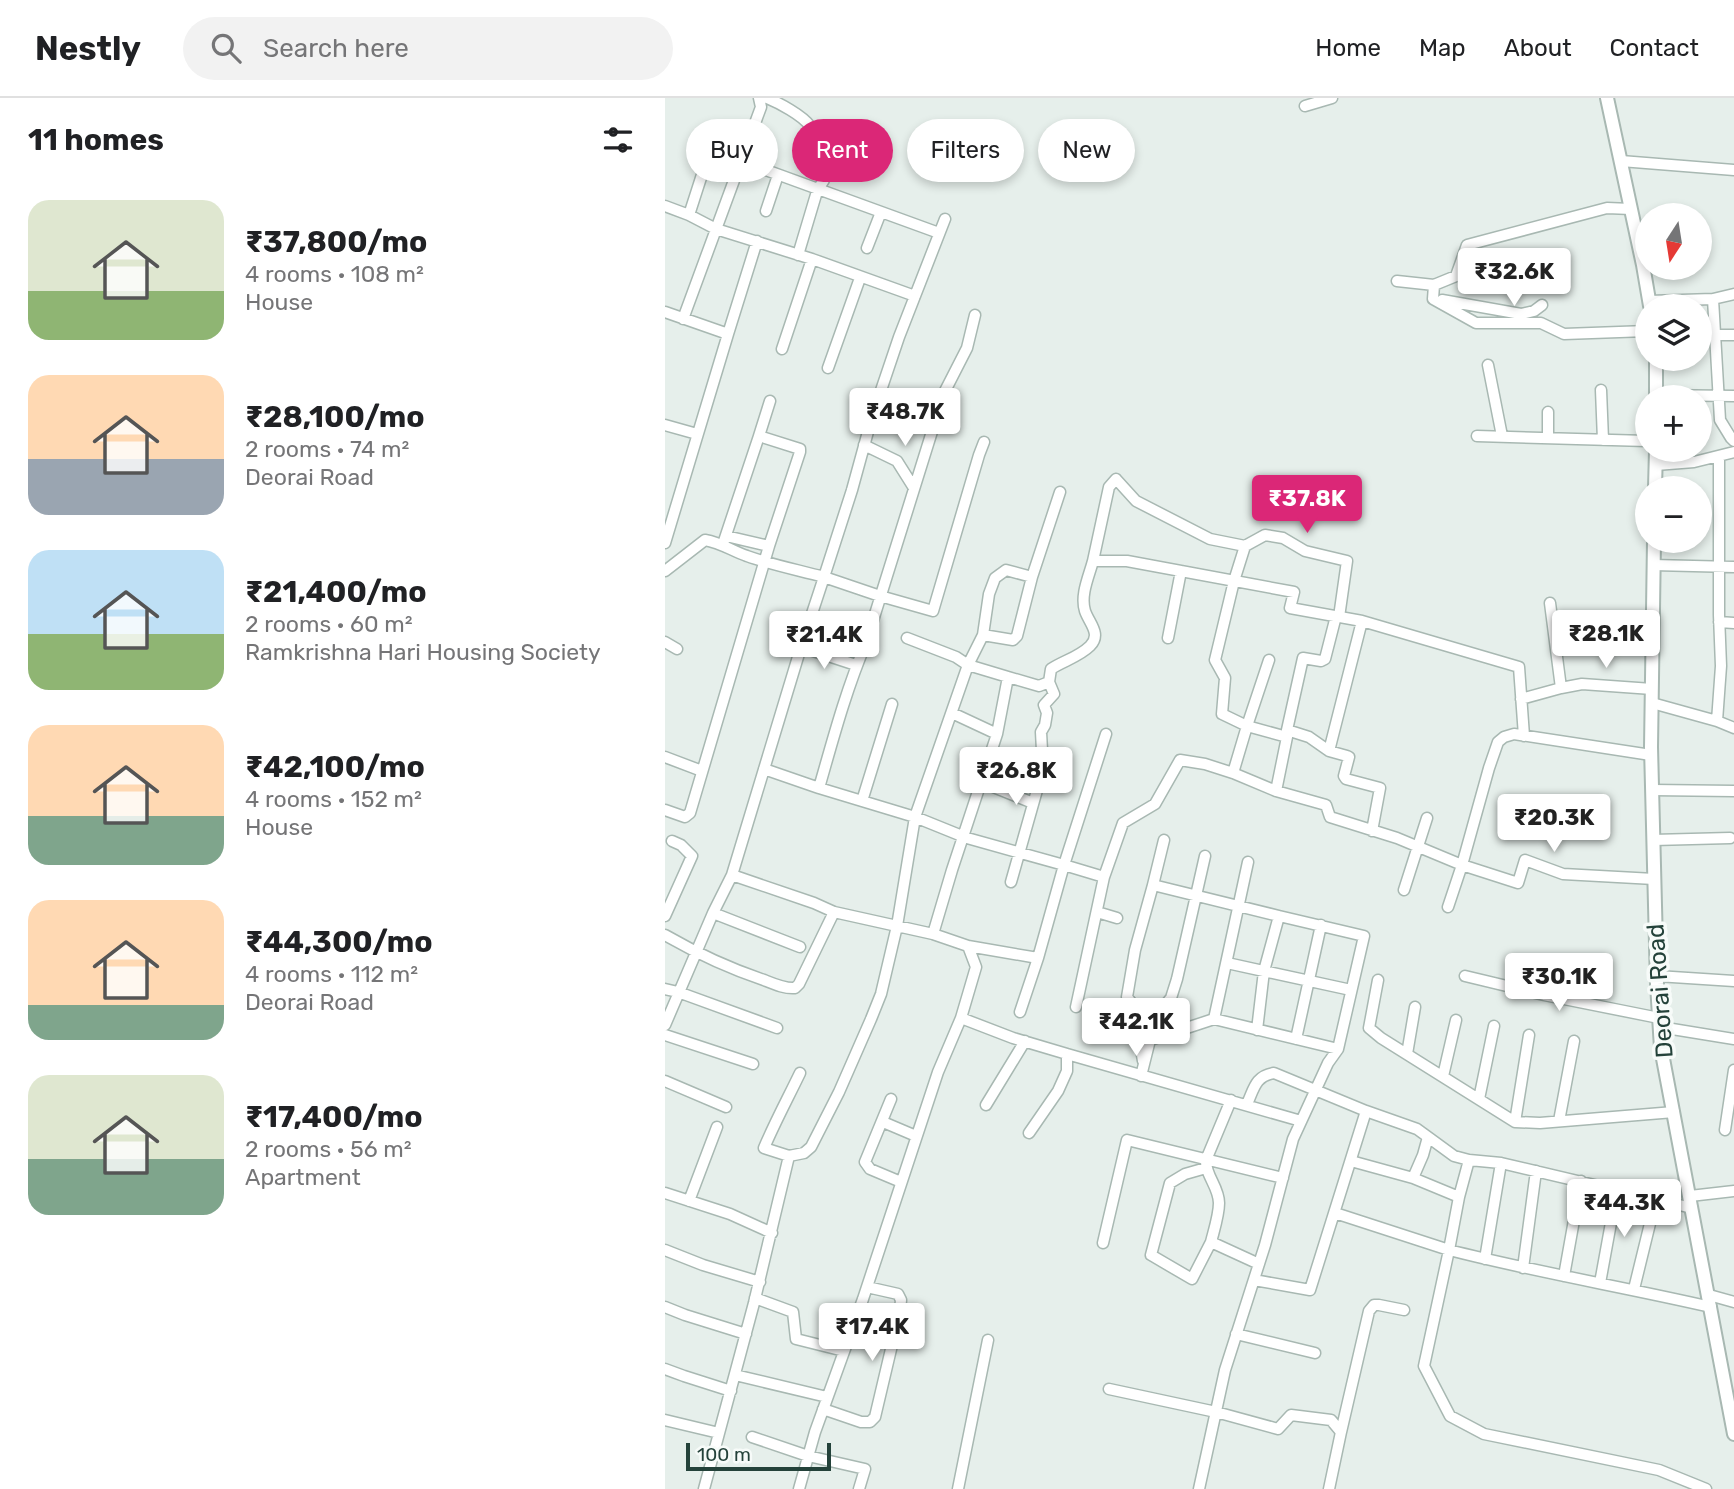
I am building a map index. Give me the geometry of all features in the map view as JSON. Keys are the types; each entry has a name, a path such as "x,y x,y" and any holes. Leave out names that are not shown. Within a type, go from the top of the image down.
{"street":[{"path":"756,119 761,107 759,98"},
{"path":"767,98 810,124 827,170 818,188 798,255"},
{"path":"1305,106 1332,98"},
{"path":"1607,98 1648,294"},
{"path":"1621,161 1734,170"},
{"path":"778,175 939,233"},
{"path":"689,215 700,182"},
{"path":"683,318 733,182"},
{"path":"766,211 776,182"},
{"path":"665,206 716,229 812,259 915,296"},
{"path":"1397,281 1434,285 1456,276 1467,245 1607,208 1631,209"},
{"path":"867,248 881,212"},
{"path":"665,1025 732,875 876,406 945,219"},
{"path":"665,543 757,241"},
{"path":"782,349 812,259"},
{"path":"828,369 860,278"},
{"path":"1433,299 1434,285"},
{"path":"1734,295 1713,299 1720,420 1734,441"},
{"path":"1433,299 1521,314 1534,311 1542,305"},
{"path":"1433,299 1476,323 1541,323 1564,334 1635,331"},
{"path":"665,312 728,334"},
{"path":"820,788 834,733 875,617 944,393 967,348 975,315"},
{"path":"1716,335 1734,335"},
{"path":"1488,365 1502,436"},
{"path":"1601,390 1602,440"},
{"path":"1712,396 1734,396"},
{"path":"724,540 770,401"},
{"path":"1548,412 1548,438"},
{"path":"665,425 697,434"},
{"path":"665,810 688,816 769,545 800,452 797,447 759,436"},
{"path":"1478,436 1635,441"},
{"path":"724,540 742,555 933,611 984,442"},
{"path":"864,446 897,461 914,488"},
{"path":"1655,465 1719,457 1734,452"},
{"path":"1717,721 1721,666 1719,457"},
{"path":"1655,462 1655,476"},
{"path":"1011,882 1043,769 1041,732 1047,713 1044,705 1054,694 1049,682 1051,669 1074,657 1094,640 1095,631 1085,611 1083,599 1109,487 1116,479 1136,501 1210,540 1245,546 1265,534 1283,538 1305,551 1347,561 1337,616 1325,659 1321,662 1303,658 1276,791"},
{"path":"983,635 1013,640 1017,636 1032,577 1060,492"},
{"path":"665,571 705,540 769,545"},
{"path":"1245,546 1216,660 1225,678 1222,714 1247,726 1309,737 1329,751 1349,757 1344,776 1346,779 1380,789 1372,831"},
{"name":"Deorai Road","path":"1654,553 1651,755 1661,1048 1734,1431"},
{"path":"1093,561 1126,561 1294,592 1290,608 1362,621 1520,667 1524,736"},
{"path":"1653,565 1734,568"},
{"path":"800,1073 764,1148 789,1156 804,1153 811,1147 839,1092 881,994 897,926 915,817 968,665 983,635 989,594 995,578 1006,570 1032,577"},
{"path":"1168,638 1181,571"},
{"path":"1551,603 1561,688"},
{"path":"810,620 830,622 866,643"},
{"path":"1329,751 1362,621"},
{"path":"1719,622 1734,623"},
{"path":"907,638 957,657 968,665 1039,686 1049,682"},
{"path":"665,642 677,649"},
{"path":"801,647 856,665"},
{"path":"1233,773 1269,660"},
{"path":"1721,666 1734,666"},
{"path":"933,934 997,734 1007,677"},
{"path":"1521,699 1582,684 1652,689"},
{"path":"1652,703 1734,728"},
{"path":"862,801 892,704"},
{"path":"952,713 997,734"},
{"path":"1020,1012 1106,734"},
{"path":"1448,907 1489,768 1498,742 1504,737 1514,734 1651,755"},
{"path":"665,757 702,771"},
{"path":"1076,1007 1104,877 1123,823 1155,804 1180,760 1205,764 1276,791 1327,805 1330,817 1518,883 1525,860 1563,874 1654,879"},
{"path":"764,769 915,817 963,836 1104,877"},
{"path":"981,782 1033,803"},
{"path":"1652,790 1734,791"},
{"path":"1404,890 1427,818"},
{"path":"1653,839 1730,838"},
{"path":"1144,1065 1135,1006 1128,998 1135,950 1164,840"},
{"path":"665,916 692,856 681,845 672,841"},
{"path":"1141,1076 1160,1011 1171,998 1205,856"},
{"path":"1215,1019 1248,862"},
{"path":"732,875 834,912 933,934 968,946 1038,958"},
{"path":"1153,885 1364,936 1338,1049 1328,1063 1293,1139 1259,1264 1224,1370 1199,1489"},
{"path":"665,935 697,954 736,971 781,986 796,988 834,912"},
{"path":"1097,912 1117,918"},
{"path":"713,913 800,947"},
{"path":"1257,1030 1264,971 1279,916"},
{"path":"1296,1039 1321,925"},
{"path":"799,1489 827,1397 867,1287 938,1072 961,1018 976,967 968,946"},
{"path":"1227,963 1351,990"},
{"path":"1465,976 1734,1039"},
{"path":"1657,976 1734,981"},
{"path":"1378,981 1369,1028 1515,1122 1540,1123 1674,1112"},
{"path":"665,989 776,1028"},
{"path":"1135,1006 1160,1011"},
{"path":"1407,1054 1415,1007"},
{"path":"961,1018 1013,1038 1301,1121"},
{"path":"1150,1040 1215,1019 1338,1049"},
{"path":"1443,1076 1456,1020"},
{"path":"1479,1099 1494,1026"},
{"path":"665,1035 753,1064"},
{"path":"1515,1122 1529,1035"},
{"path":"986,1105 1025,1041"},
{"path":"1559,1121 1574,1041"},
{"path":"1029,1133 1058,1091 1067,1072 1067,1054"},
{"path":"1725,1130 1734,1070"},
{"path":"1247,1104 1257,1081 1264,1074 1273,1073 1417,1129 1454,1156 1469,1160 1501,1163 1656,1199 1691,1202 1734,1191"},
{"path":"665,1081 726,1107"},
{"path":"891,1099 865,1162 870,1169 901,1182"},
{"path":"1206,1164 1220,1202 1211,1242 1192,1279 1150,1255 1170,1183 1206,1164 1231,1100"},
{"path":"1254,1280 1310,1290 1366,1111"},
{"path":"883,1122 916,1136"},
{"path":"689,1200 717,1127"},
{"path":"1413,1178 1428,1138"},
{"path":"1103,1243 1127,1140 1206,1164 1283,1178"},
{"path":"704,1489 772,1233 789,1156"},
{"path":"1469,1160 1424,1366 1450,1416 1484,1434 1659,1469 1706,1489"},
{"path":"1351,1161 1413,1178 1459,1197"},
{"path":"1485,1259 1501,1163"},
{"path":"1523,1268 1536,1171"},
{"path":"1564,1276 1581,1181"},
{"path":"1600,1283 1617,1190"},
{"path":"665,1193 730,1214 772,1233"},
{"path":"1634,1289 1656,1199"},
{"path":"1335,1213 1449,1250 1523,1268 1634,1289 1710,1301 1734,1302"},
{"path":"1211,1242 1259,1264"},
{"path":"665,1250 759,1282"},
{"path":"823,1409 861,1422 870,1422 875,1417 901,1300 898,1294 867,1287"},
{"path":"755,1298 793,1312 796,1339 844,1351"},
{"path":"1329,1489 1370,1311 1374,1305 1403,1310"},
{"path":"665,1307 746,1334"},
{"path":"1236,1335 1315,1353"},
{"path":"958,1489 988,1340"},
{"path":"665,1369 731,1391"},
{"path":"735,1375 827,1397"},
{"path":"1109,1389 1216,1412 1278,1429 1291,1415 1331,1420 1341,1432"},
{"path":"665,1420 719,1433"},
{"path":"752,1437 808,1456 865,1469 859,1489"}]}
